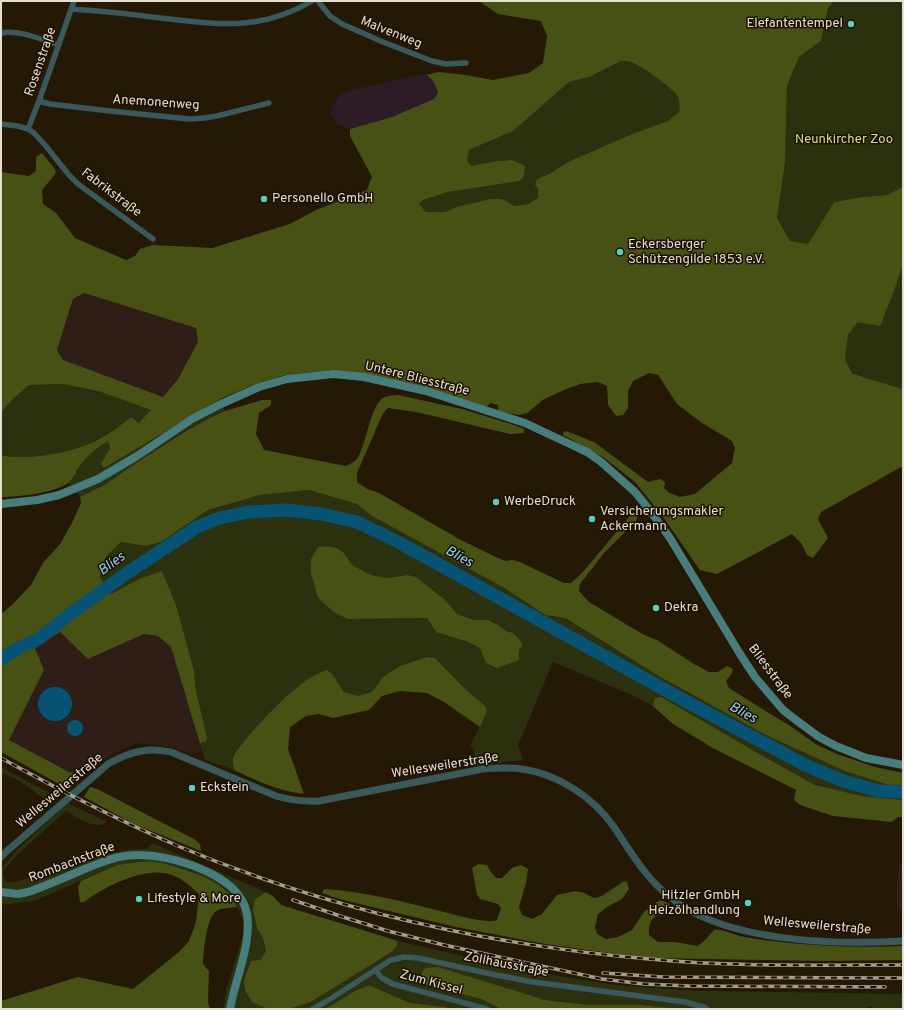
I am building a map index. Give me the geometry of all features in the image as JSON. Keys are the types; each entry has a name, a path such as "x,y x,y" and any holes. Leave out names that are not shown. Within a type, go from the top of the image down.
{"main road":[{"name":"Untere Bliesstraße","path":"1,504 37,500 59,495 98,480 192,419 221,404 258,388 287,380 333,374 364,377 426,391 526,423 587,452 622,479 635,492 670,538 692,576"},
{"name":"Bliesstraße","path":"692,576 754,677 784,710 819,737 836,746 866,758 903,765"},
{"name":"Rombachstraße","path":"1,892 18,894 28,892 104,861 133,855 147,855 167,858 220,878 230,885 238,894 246,913 248,926 246,941 232,995 230,1009"}],"street":[{"name":"Rosenstraße","path":"28,129 40,101 74,1"},
{"path":"71,9 226,24 245,23 281,16 312,1"},
{"name":"Malvenweg","path":"318,1 330,16 342,24 383,42 432,61 446,64 466,63"},
{"path":"1,32 22,34 59,45"},
{"name":"Anemonenweg","path":"40,101 50,104 110,111 189,118 217,116 270,103"},
{"path":"1,124 28,129"},
{"name":"Fabrikstraße","path":"28,129 45,145 78,184 153,240"},
{"name":"Wellesweilerstraße","path":"1,857 108,764 122,756 136,752 153,750 171,752 276,796 288,800 309,802 483,769 521,769 542,774 562,782 581,794 597,807 613,826 648,876 660,889 675,902 698,916 748,932 777,936 822,941 878,943 903,941"},
{"name":"Zollhausstraße","path":"314,1009 391,960 404,957 418,958 496,976 533,982 685,1002 707,1009"},
{"name":"Zum Kissel","path":"375,970 382,978 393,984 487,1009"}],"shaded area":[{"path":"421,74 430,77 436,86 438,93 434,99 392,117 350,129 338,125 331,116 331,108 339,96 347,91"},
{"path":"84,293 196,328 198,342 178,379 163,397 63,360 57,349 74,299"},
{"path":"60,632 89,659 144,634 158,636 171,646 202,753 186,752 167,746 140,743 121,749 103,761 80,773 69,772 9,740 44,671 35,648"},
{"path":"903,863 903,910 897,909 897,887 899,864"}],"green space":[{"path":"479,1 834,1 828,8 821,41 799,57 787,86 785,163 777,218 790,241 808,244 834,202 887,195 903,187 903,264 894,291 880,326 858,322 848,335 845,359 852,373 903,389 903,467 821,512 818,519 828,538 813,558 807,555 801,543 792,534 717,574 700,570 663,517 635,482 603,457 563,435 566,431 594,442 648,482 660,479 665,482 664,488 670,493 680,497 695,494 732,463 735,448 732,441 702,423 677,404 658,375 649,373 633,381 628,391 628,408 623,415 616,416 608,405 607,386 598,382 580,384 564,390 544,399 527,413 519,415 498,411 498,405 491,403 486,407 333,370 286,375 258,383 220,399 104,468 101,464 110,448 108,441 97,448 80,465 70,481 62,486 36,494 1,497 1,455 11,457 32,457 74,449 102,437 131,417 139,423 151,410 98,391 63,384 29,385 1,412 1,172 29,176 36,171 36,157 42,153 55,169 56,173 42,190 43,204 56,213 75,238 126,260 135,256 140,249 153,245 212,248 290,224 316,210 367,190 372,177 350,136 350,129 392,117 434,99 438,93 437,90 432,80 426,75 439,72 493,80 529,73 543,63 547,36 541,21 498,14","holes":["621,61 630,62 643,68 673,91 679,100 679,112 668,121 632,134 568,162 551,173 537,179 535,185 538,188 538,198 528,204 515,206 502,199 491,199 457,207 445,212 426,212 419,204 423,200 448,192 520,181 524,176 525,166 512,160 471,166 467,160 469,150 513,131 569,82 589,77","84,293 196,328 198,342 178,379 163,397 63,360 57,350 73,299"]},
{"name":"Neunkircher Zoo","path":"834,1 903,1 903,187 887,195 834,202 808,244 790,241 777,218 785,163 787,86 799,57 821,41 828,8"},
{"path":"621,61 630,62 643,68 673,91 679,100 679,112 668,121 632,134 568,162 551,173 537,179 538,198 528,204 515,206 502,199 457,207 445,212 426,212 419,204 423,200 448,192 520,181 512,160 471,166 467,160 469,150 513,131 569,82 589,77"},
{"path":"903,264 903,389 866,378 852,372 845,359 848,335 858,322 894,291"},
{"path":"63,384 98,391 152,410 139,423 131,417 104,436 86,445 35,457 18,458 1,455 1,412 29,385"},
{"path":"398,395 462,409 517,426 524,429 524,433 510,434 416,412 388,408 383,413 357,473 357,482 367,489 379,493 459,539 498,558 506,561 512,560 520,562 564,583 571,583 583,572 629,517 635,513 637,515 637,520 604,553 580,584 579,591 589,602 644,635 657,640 709,672 718,672 727,666 733,669 726,681 729,688 789,725 817,745 837,754 875,767 903,773 903,785 889,785 845,771 766,735 662,678 565,618 545,615 506,589 372,516 357,504 309,490 260,495 208,510 161,542 146,546 121,542 106,557 100,577 111,594 141,578 162,571 176,605 194,671 196,690 207,738 206,742 202,742 200,744 171,647 158,636 144,634 88,659 60,632 35,648 44,670 9,740 69,772 80,773 70,790 1,752 1,614 31,585 43,563 60,544 81,503 80,497 106,484 183,433 208,419 225,411 262,400 271,400 271,405 259,413 256,434 264,450 346,466 357,459 372,416 380,401 385,397"},
{"path":"220,399 225,411 183,433 106,484 80,497 68,483 87,457 108,440 110,448 101,464"},
{"path":"309,490 357,504 372,516 506,589 545,615 564,618 662,678 766,735 903,785 903,800 862,796 815,785 655,698 653,706 632,695 553,662 518,745 523,760 476,765 474,749 470,747 487,711 485,706 464,688 383,677 372,692 358,696 344,692 333,675 294,689 267,716 237,750 233,758 234,770 205,760 200,744 207,738 196,689 194,671 176,605 162,571 141,578 111,595 100,577 106,557 121,542 146,546 161,542 208,510 260,495","holes":["326,546 338,548 344,553 352,565 371,575 387,578 408,575 416,577 444,600 457,614 474,620 488,620 506,631 513,633 519,650 519,660 436,632 427,618 348,619 318,547"]},
{"path":"326,546 337,548 344,553 352,565 371,575 387,578 408,575 416,577 445,600 457,614 474,620 488,620 506,631 513,633 523,645 519,650 519,660 497,668 486,663 480,648 468,642 436,632 427,618 348,619 335,613 318,598 311,573 311,559 318,547"},
{"path":"427,657 435,658 464,688 485,706 487,711 480,727 444,702 427,693 400,691 382,696 369,710 333,718 319,714 306,716 290,727 288,749 304,794 277,788 234,770 233,758 242,743 281,701 310,678 327,670 333,675 344,692 358,696 372,692 383,677 400,666"},
{"path":"661,697 815,785 862,796 903,800 903,817 898,817 892,822 833,816 800,805 794,800 796,790 713,748 673,724 653,706 655,698"},
{"path":"1,767 57,797 52,800 43,798 20,781 1,772"},
{"path":"90,787 97,789 194,839 200,844 201,851 134,824 84,797"},
{"path":"68,803 107,822 97,825 92,824 66,811 19,853 6,867 3,872 3,876 6,882 20,881 50,871 66,864 78,854 83,863 103,855 132,849 147,848 152,843 266,892 255,899 257,928 263,938 266,951 261,960 311,1002 393,951 397,946 398,941 529,971 615,985 698,991 903,994 903,1009 873,1009 872,1007 868,1007 866,1009 680,1009 642,1005 589,1005 545,1000 437,967 427,985 481,999 501,1009 452,1009 410,1003 369,985 355,991 325,1009 223,1009 227,988 243,935 243,920 234,900 226,891 214,882 192,872 155,862 117,865 34,901 1,904 1,869 15,852"},
{"path":"139,862 165,864 206,878 227,892 237,907 218,910 214,913 208,926 203,964 209,971 208,1003 210,1009 1,1009 1,1001 78,977 133,989 179,952 189,941 196,922 199,894 180,879 172,875 162,873 138,875 114,884 84,902 80,902 78,887 81,881 117,865"},
{"path":"478,864 487,865 496,878 502,878 512,868 521,865 528,869 526,883 519,907 522,915 532,919 542,914 557,895 575,891 584,893 594,898 602,896 624,881 627,882 629,889 622,899 598,914 595,927 597,934 606,939 618,937 632,930 644,912 661,900 670,904 666,909 652,919 649,928 649,935 658,942 675,942 698,946 714,930 718,930 756,939 804,944 853,947 903,946 903,960 821,961 654,958 609,953 545,944 456,927 343,900 322,893 324,889 362,893 473,919 491,921 497,920 501,908 498,904 480,899 477,894 472,868"},
{"path":"266,892 273,896 281,905 398,941 397,946 393,951 311,1002 292,1008 268,1009 252,1002 245,990 244,980 251,961 261,960 266,951 263,938 257,928 253,910 255,899"},
{"path":"438,967 545,1000 589,1005 642,1005 680,1009 501,1009 481,999 427,985 422,978 422,972 425,968"},
{"path":"369,985 410,1003 452,1009 325,1009 355,991"}],"water":[{"path":"55,687 67,692 72,704 67,716 55,721 43,716 38,704 43,692"},
{"path":"75,720 81,722 83,728 81,734 75,736 69,734 67,728 69,722"}],"waterway":[{"name":"Blies","path":"1,659 40,638 70,614 127,573 197,527 219,518 249,512 286,510 321,514 357,522 402,544 678,697 805,765 843,781 879,791 903,792"}],"railway":[{"path":"1,758 133,826 178,846 234,868 292,888 350,906 409,921 469,934 528,944 589,953 681,962 807,965 903,965"},
{"path":"293,900 388,931 444,945 602,979 644,984 689,986 885,987"},
{"path":"603,973 663,977 903,978"}],"place":[{"name":"Elefantentempel","path":"851,24"},
{"name":"Personello GmbH","path":"264,199"},
{"name":"Eckersberger Schützengilde 1853 e.V.","path":"620,252"},
{"name":"WerbeDruck","path":"496,502"},
{"name":"Versicherungsmakler Ackermann","path":"592,519"},
{"name":"Dekra","path":"656,608"},
{"name":"Eckstein","path":"192,788"},
{"name":"Lifestyle & More","path":"139,899"},
{"name":"Hitzler GmbH Heizölhandlung","path":"748,903"}]}
